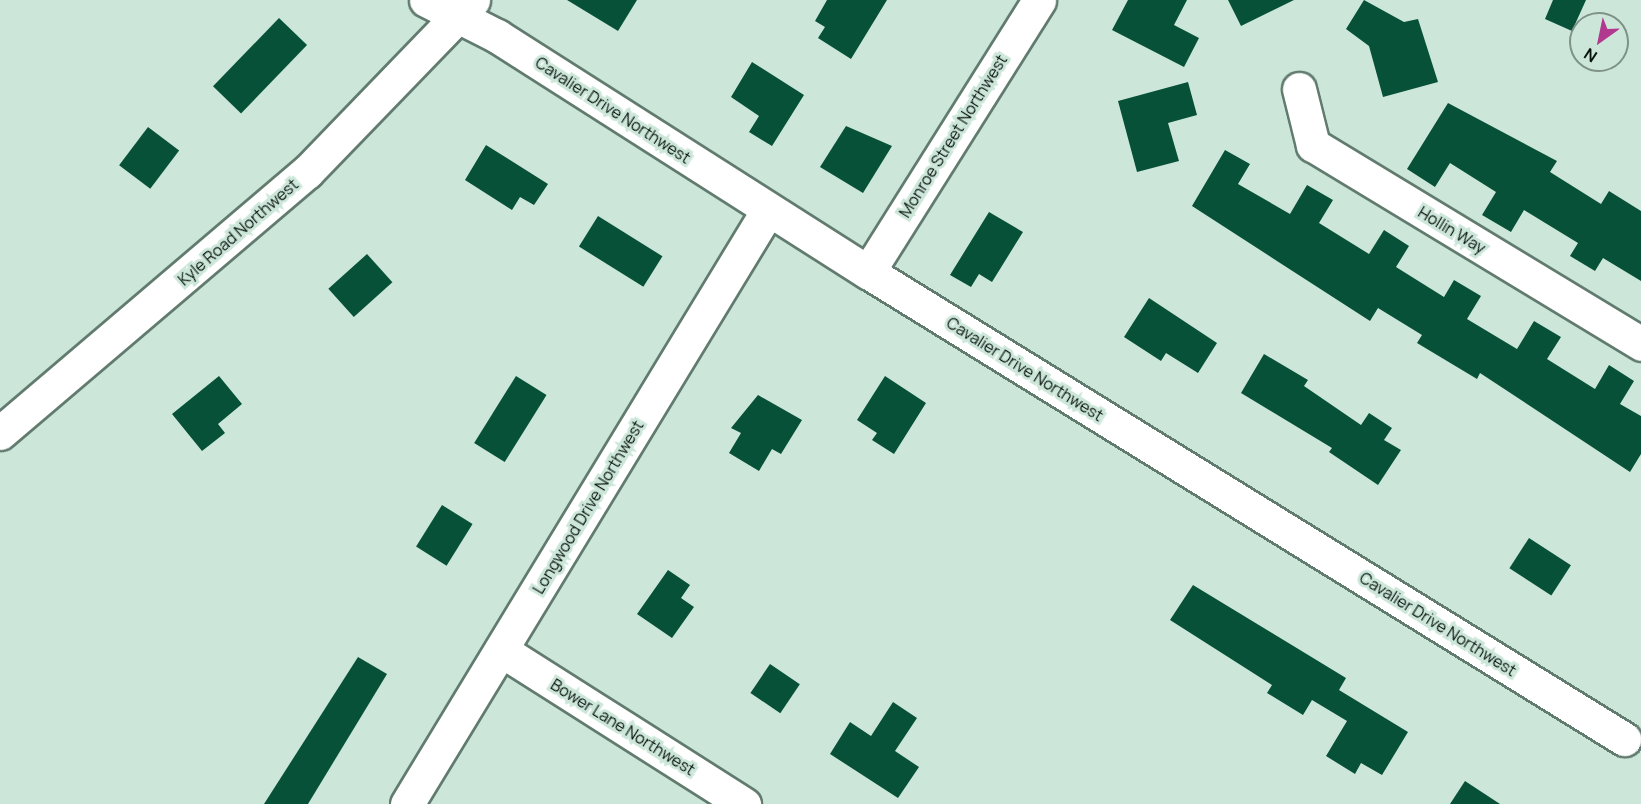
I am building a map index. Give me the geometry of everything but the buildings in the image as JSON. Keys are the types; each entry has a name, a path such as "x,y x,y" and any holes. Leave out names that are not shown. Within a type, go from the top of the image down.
{"street":[{"name":"Cavalier Drive Northwest","path":"426,0 468,8 768,210 1624,739"},
{"name":"Monroe Street Northwest","path":"868,272 1039,0"},
{"name":"Kyle Road Northwest","path":"0,433 307,172 468,8"},
{"name":"Hollin Way","path":"1299,89 1313,146 1641,344"},
{"name":"Longwood Drive Northwest","path":"407,804 768,210"},
{"name":"Bower Lane Northwest","path":"501,650 744,804"}]}
